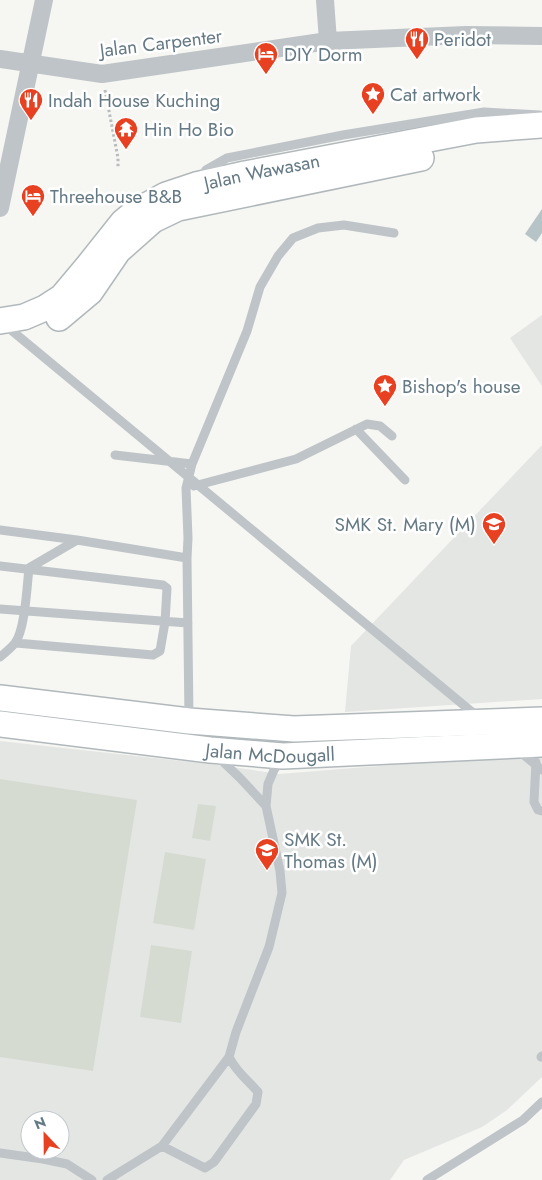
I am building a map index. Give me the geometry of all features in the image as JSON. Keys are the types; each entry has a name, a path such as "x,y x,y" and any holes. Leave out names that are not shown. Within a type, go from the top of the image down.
{"street":[{"path":"0,208 44,0"},
{"path":"325,0 328,41"},
{"name":"Jalan Carpenter","path":"0,59 102,74 328,41 466,35 542,36"},
{"name":"Jalan Wawasan","path":"0,321 24,317 45,308 62,297 123,222 135,212 166,195 196,185 476,130 542,124"},
{"name":"Jalan Wawasan","path":"0,335 22,332 57,319 90,292 118,251 153,220 178,208 480,146 542,141"},
{"name":"Jalan McDougall","path":"0,698 189,721 294,729 542,720"},
{"name":"Jalan McDougall","path":"0,724 210,750 283,756 539,744"}],"lane":[{"path":"196,185 206,170 227,158 484,112 536,114 542,116"},
{"path":"189,721 186,488 192,464 247,331 260,287 278,256 293,238 318,228 344,225 394,233"},
{"path":"0,321 496,732"},
{"path":"186,488 296,459 367,424 380,426 392,436"},
{"path":"356,429 404,480"},
{"path":"115,455 192,464"},
{"path":"0,530 77,540 187,558"},
{"path":"29,568 77,540"},
{"path":"0,566 163,585 167,588 165,622 160,651 153,656 16,642"},
{"path":"0,657 16,642 24,611 29,568"},
{"path":"0,609 188,623"},
{"path":"504,738 542,770"},
{"path":"539,744 534,802 538,810 542,811"},
{"path":"210,750 266,806"},
{"path":"107,1180 162,1146 229,1058 236,1032 269,947 282,893 280,871 266,806 268,784 283,756"},
{"path":"162,1146 205,1168 214,1162 256,1104 258,1092 234,1068 229,1058"},
{"path":"427,1180 523,1120 542,1102"},
{"path":"0,1153 67,1164 92,1180"}],"path":[{"path":"102,74 118,158 118,168"}],"shaded area":[{"path":"542,209 542,233 536,242 525,234"},
{"path":"542,315 542,386 510,338"},
{"name":"SMK St. Mary (M)","path":"542,445 542,699 345,712 351,646"},
{"name":"SMK St. Thomas (M)","path":"0,741 218,765 279,774 542,753 542,1077 507,1110 482,1127 404,1160 390,1180 0,1180"},
{"path":"0,779 137,800 93,1071 0,1057"},
{"path":"198,804 216,806 210,841 192,838"},
{"path":"165,852 206,859 194,930 153,923"},
{"path":"151,945 192,951 181,1023 140,1017"}],"place":[{"name":"Peridot","path":"417,60"},
{"name":"DIY Dorm","path":"266,75"},
{"name":"Cat artwork","path":"373,115"},
{"name":"Indah House Kuching","path":"31,121"},
{"name":"Hin Ho Bio","path":"126,150"},
{"name":"Threehouse B&B","path":"33,217"},
{"name":"Bishop's house","path":"385,407"},
{"name":"SMK St. Mary (M)","path":"494,545"},
{"name":"SMK St. Thomas (M)","path":"267,871"}]}
